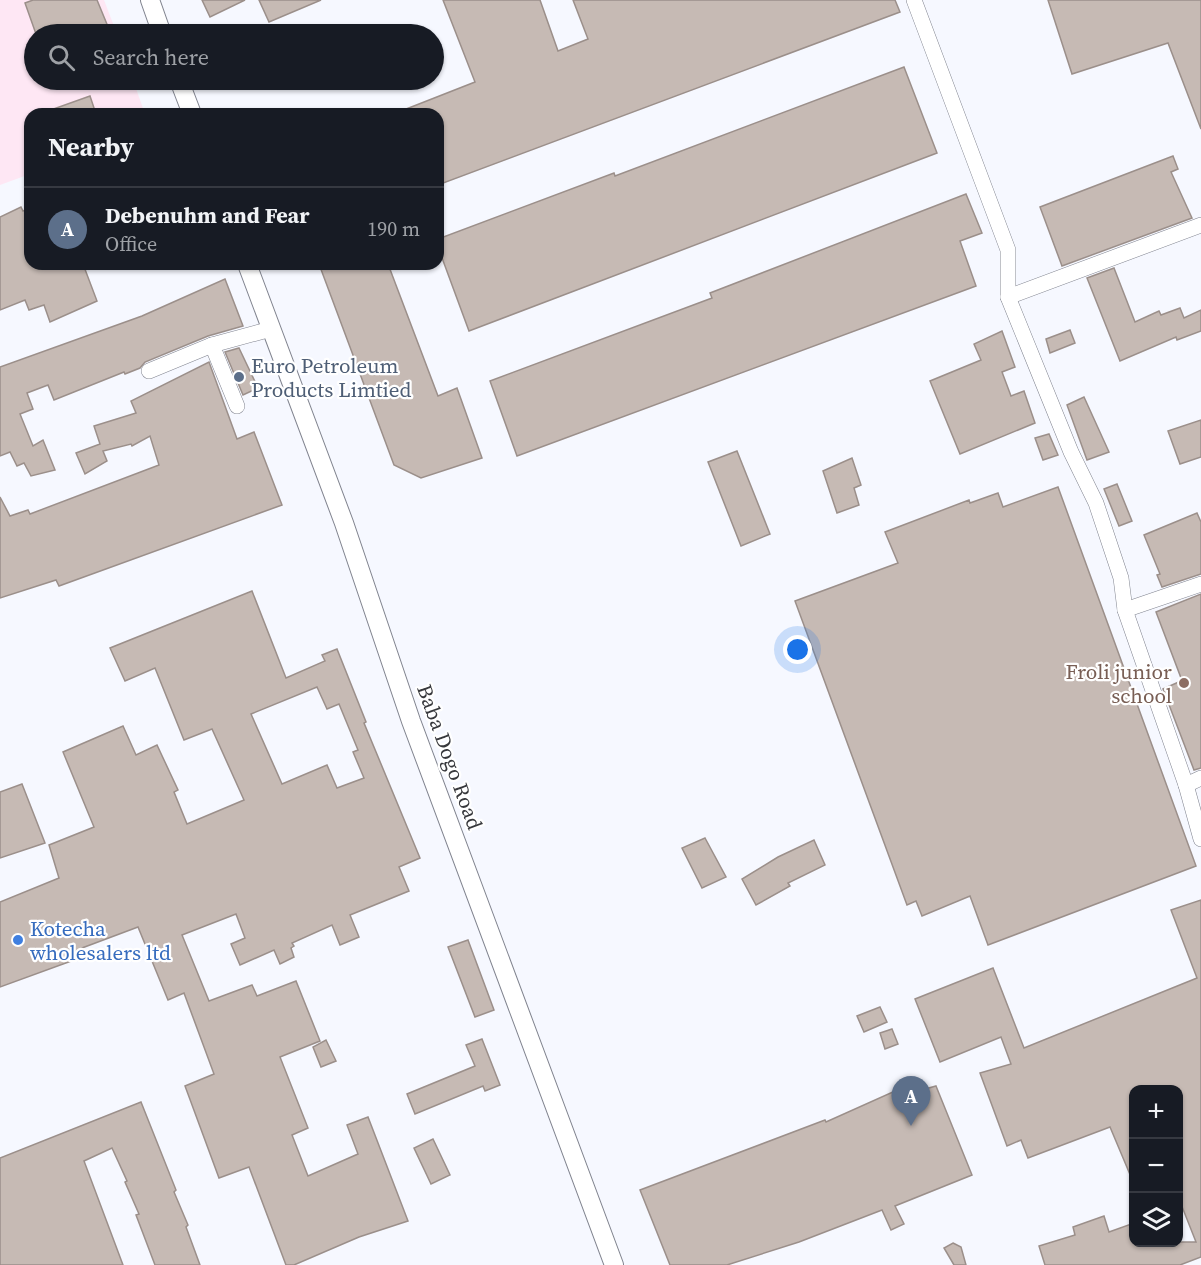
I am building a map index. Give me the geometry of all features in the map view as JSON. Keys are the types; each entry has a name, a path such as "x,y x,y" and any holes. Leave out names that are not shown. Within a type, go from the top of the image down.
{"street":[{"path":"150,0 158,24"},
{"path":"914,0 1008,250 1008,297 1071,452 1096,503 1121,578 1125,610 1186,785 1201,839"},
{"path":"183,90 190,108"},
{"path":"1008,297 1201,225"},
{"name":"Baba Dogo Road","path":"249,270 344,523 411,721 614,1265"},
{"path":"149,371 212,345 271,329"},
{"path":"212,345 237,406"},
{"path":"1125,610 1201,584"},
{"path":"1186,785 1201,778"}],"shaded area":[{"path":"0,0 104,0 113,24 24,24 24,90 137,90 143,108 24,108 24,176 0,185"}],"building":[{"path":"33,0 97,0 107,24 32,24 25,3"},
{"path":"202,0 245,0 210,17"},
{"path":"259,0 321,0 269,22"},
{"path":"443,0 540,0 558,51 588,39 573,0 895,0 900,12 444,183 444,108 409,108 475,82"},
{"path":"1048,0 1201,0 1201,129 1168,43 1072,74"},
{"path":"904,67 937,153 469,331 444,263 444,237 614,173 615,176"},
{"path":"90,96 94,108 56,108"},
{"path":"1173,156 1178,169 1171,172 1192,218 1062,266 1040,207"},
{"path":"966,194 982,233 960,241 976,286 517,456 490,381 712,298 710,293"},
{"path":"21,207 24,211 24,270 85,270 97,301 50,322 44,305 29,310 25,300 0,310 0,217"},
{"path":"1114,268 1135,322 1159,311 1161,315 1180,308 1184,318 1201,310 1201,331 1177,340 1176,337 1120,361 1087,278"},
{"path":"321,270 390,270 438,396 457,388 482,458 421,478 394,465"},
{"path":"225,279 243,326 208,336 145,362 140,368 125,374 124,372 54,400 48,385 27,393 33,409 20,414 33,446 43,440 55,470 31,476 24,463 17,466 10,452 0,456 0,367 142,316"},
{"path":"1070,330 1075,343 1050,353 1046,339"},
{"path":"1002,331 1015,367 1002,372 1011,396 1024,391 1035,423 960,454 930,381 981,360 974,344"},
{"path":"239,348 258,388 243,395 225,352"},
{"path":"209,362 237,439 254,432 282,505 59,586 56,580 0,598 0,497 10,516 28,510 30,514 159,465 150,436 132,446 131,444 103,451 107,461 85,474 76,453 100,444 94,426 136,413 131,401"},
{"path":"1084,397 1109,452 1087,460 1067,405"},
{"path":"1201,420 1201,457 1180,464 1168,431"},
{"path":"1049,434 1058,455 1043,460 1035,438"},
{"path":"737,451 770,534 741,546 708,462"},
{"path":"852,458 861,485 854,488 859,505 837,513 823,471"},
{"path":"1117,484 1132,521 1119,526 1104,489"},
{"path":"1058,487 1196,866 988,945 970,896 922,916 916,901 907,905 795,601 898,563 885,532 969,500 970,503 998,493 1003,507"},
{"path":"1197,513 1201,522 1201,574 1162,587 1157,575 1160,574 1144,535"},
{"path":"252,591 286,678 325,661 322,655 337,649 366,722 364,723 420,858 399,867 409,891 350,915 359,937 340,945 332,925 292,943 294,957 280,964 274,950 240,965 231,944 245,938 236,914 182,935 209,1001 252,985 257,996 296,981 320,1041 280,1057 308,1128 292,1135 308,1176 358,1154 347,1125 368,1117 408,1221 359,1237 294,1265 286,1265 249,1167 219,1178 185,1086 214,1074 184,993 168,1000 138,927 82,948 85,956 0,987 0,902 59,878 49,845 94,827 63,752 123,726 136,755 157,745 178,790 174,792 187,824 244,800 212,729 184,740 155,668 125,681 110,648","holes":["317,687 327,709 339,704 358,750 353,752 364,778 337,788 327,765 282,784 251,714"]},
{"path":"1201,594 1201,768 1194,770 1163,689 1181,681 1181,678 1156,612"},
{"path":"22,784 45,843 0,858 0,792"},
{"path":"705,838 726,877 702,888 682,848"},
{"path":"814,840 825,865 788,883 790,886 756,905 742,879 778,857"},
{"path":"1201,900 1201,1257 1180,1265 1045,1265 1039,1246 1075,1235 1073,1227 1104,1216 1109,1232 1129,1225 1129,1247 1183,1247 1183,1242 1196,1242 1183,1209 1183,1085 1129,1085 1129,1172 1110,1127 1028,1158 1021,1140 1007,1146 980,1073 1011,1064 1001,1037 940,1062 915,999 993,968 1024,1048 1197,978 1171,910"},
{"path":"468,940 494,1010 475,1017 448,947"},
{"path":"880,1007 887,1022 864,1032 857,1016"},
{"path":"892,1029 898,1044 885,1049 880,1033"},
{"path":"482,1039 500,1085 485,1091 483,1086 415,1114 407,1094 475,1066 466,1045"},
{"path":"326,1040 336,1061 321,1067 313,1047"},
{"path":"936,1086 972,1175 895,1206 904,1224 891,1230 882,1210 799,1242 727,1265 670,1265 640,1190 825,1120 826,1122 895,1091 897,1097"},
{"path":"141,1102 176,1190 174,1192 188,1225 186,1227 200,1265 155,1265 136,1215 139,1214 125,1182 127,1181 112,1148 84,1161 123,1265 0,1265 0,1158"},
{"path":"433,1139 450,1175 431,1184 414,1148"},
{"path":"953,1243 961,1247 966,1265 954,1265 944,1248"}],"place":[{"name":"Euro Petroleum Products Limtied","path":"239,377"},
{"name":"Froli junior school","path":"1184,683"},
{"name":"Kotecha wholesalers ltd","path":"18,940"},
{"name":"Debenuhm and Fear","path":"911,1126"}]}
